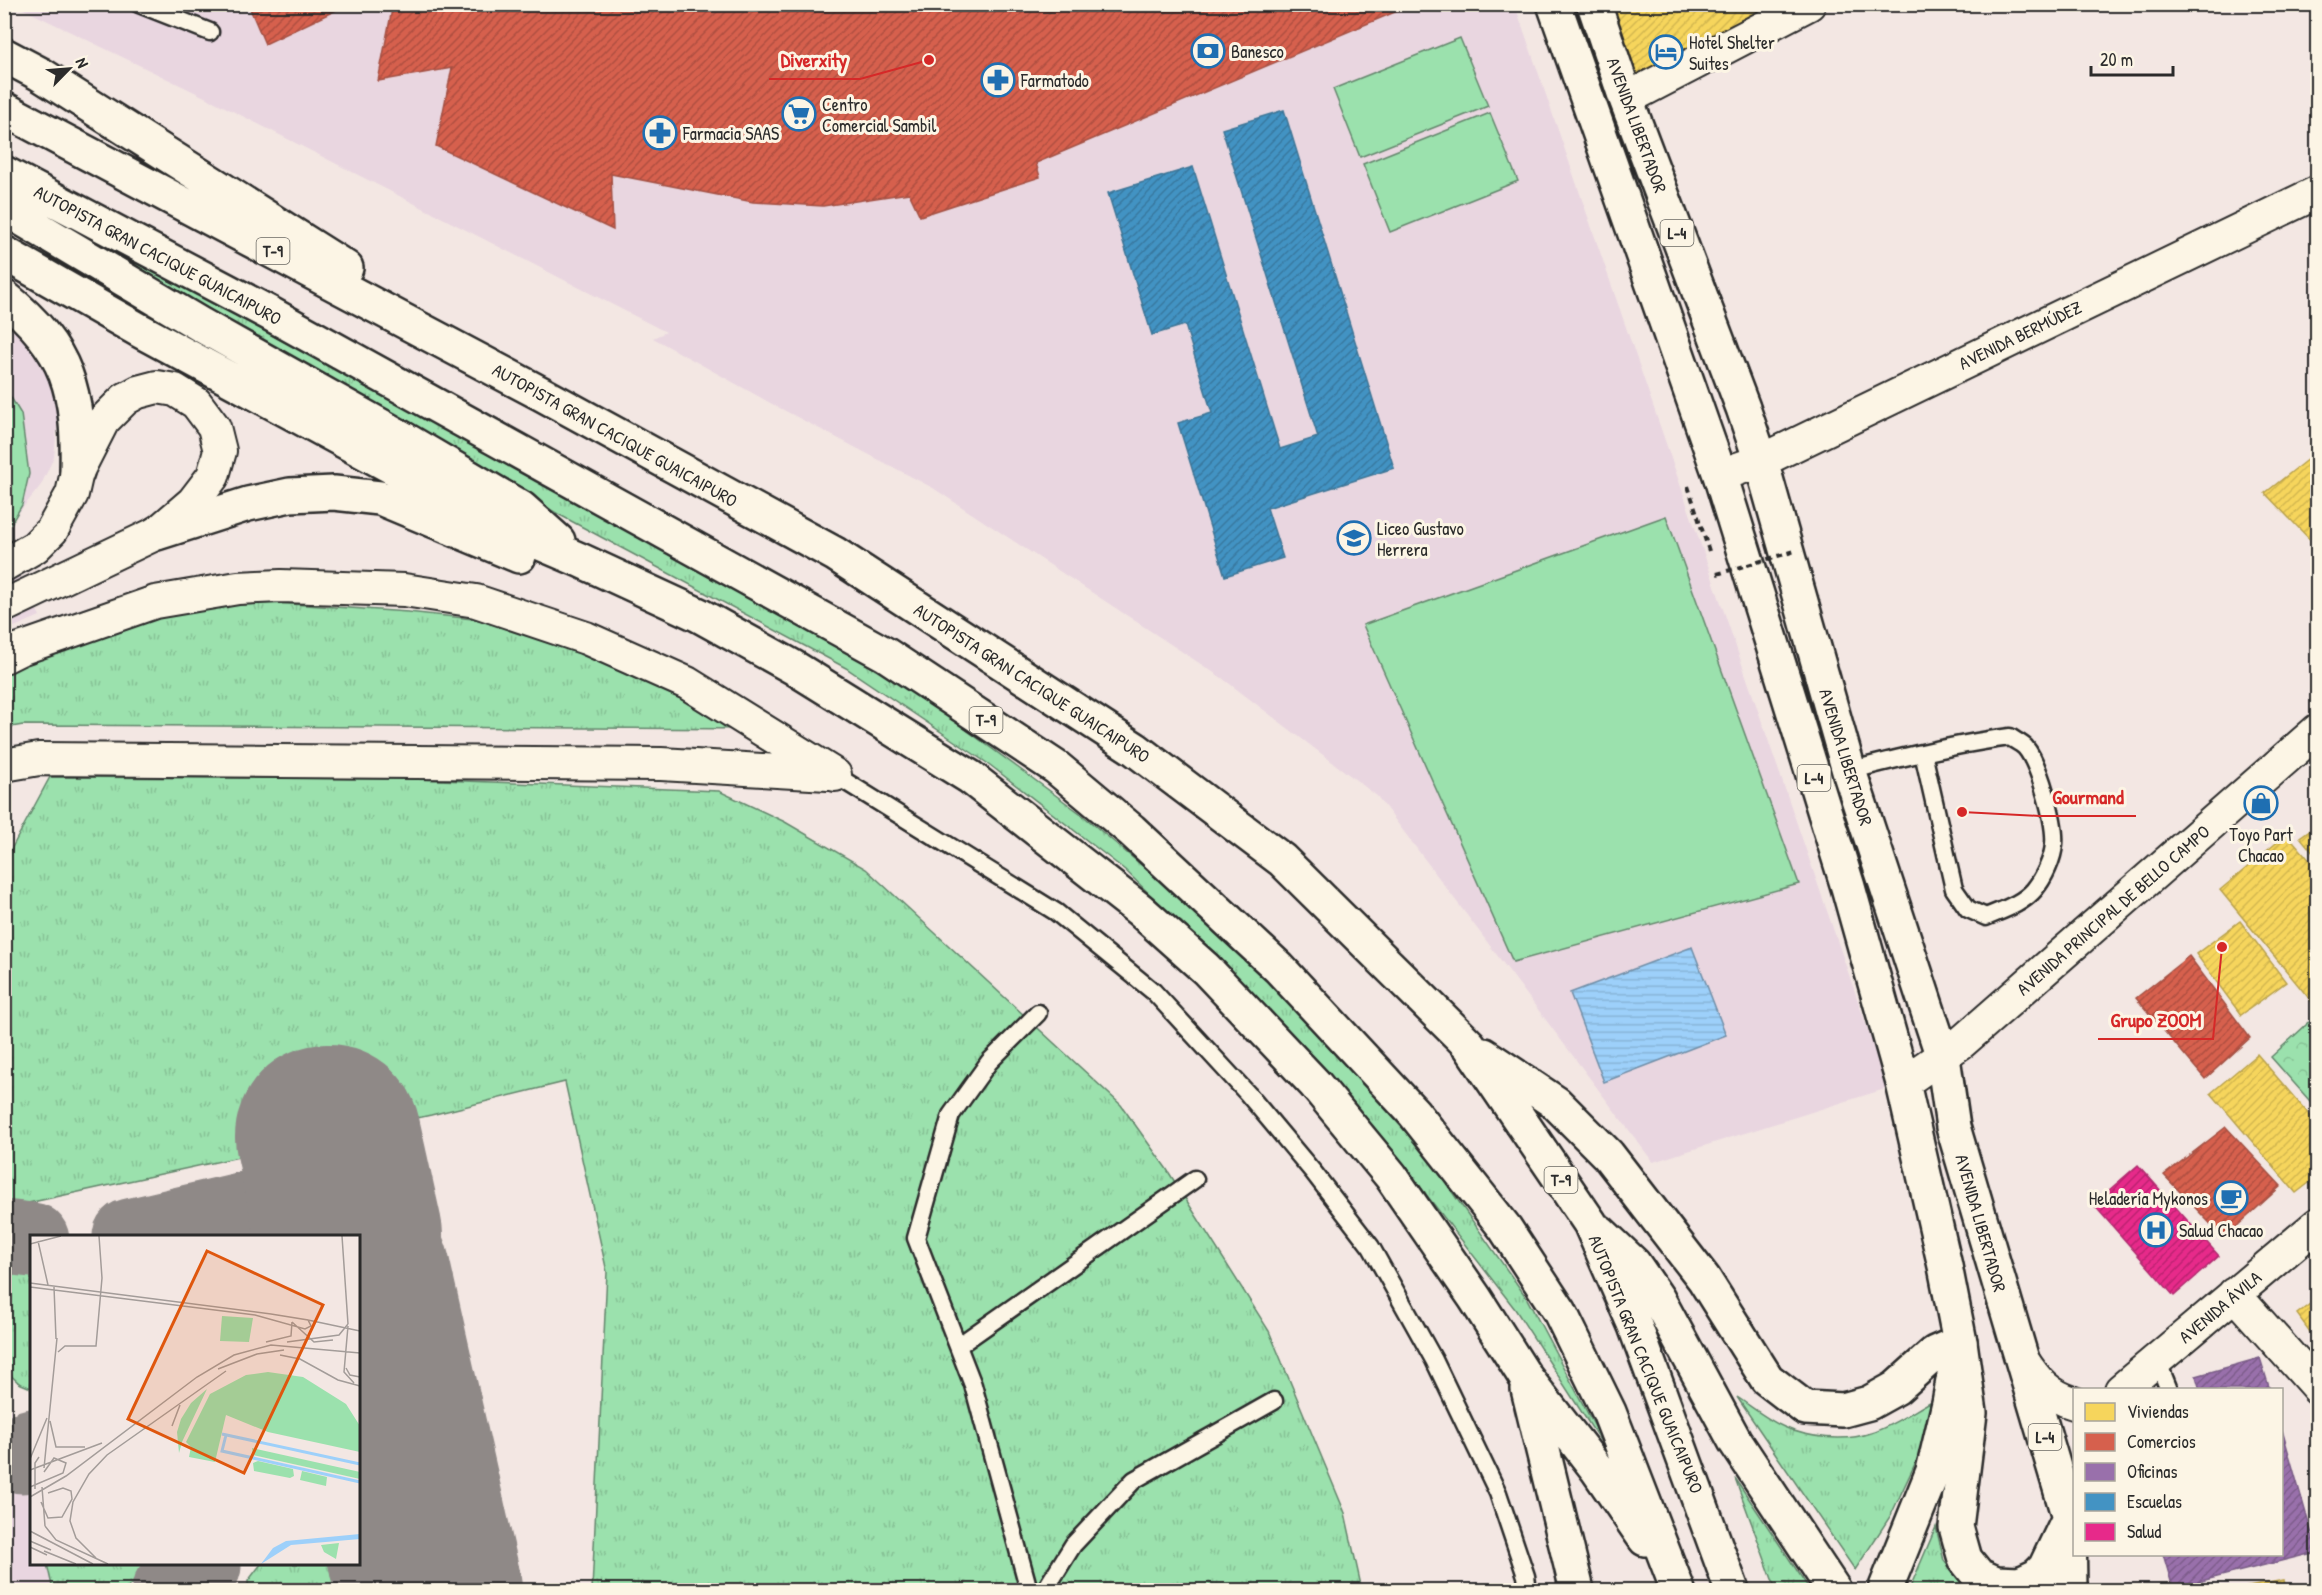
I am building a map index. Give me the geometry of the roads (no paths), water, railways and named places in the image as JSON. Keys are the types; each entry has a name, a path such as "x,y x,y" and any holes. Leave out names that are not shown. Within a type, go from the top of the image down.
{"main road":[{"name":"AVENIDA LIBERTADOR","path":"1554,4 1720,475 1848,887 1904,1083 1933,1203 1960,1342 1970,1413 1956,1527 1965,1559 1978,1575 1996,1583 2020,1584 2046,1569 2071,1513"},
{"name":"AVENIDA LIBERTADOR","path":"1594,4 1626,99 1761,461 1849,771 1943,1057 1953,1127 2020,1356 2071,1513 2070,1590"},
{"path":"4,55 40,74 177,159 542,394"},
{"name":"AUTOPISTA GRAN CACIQUE GUAICAIPURO","path":"4,109 542,394 835,554 1135,749 1282,860 1469,1045 1590,1223 1635,1326 1732,1590"},
{"name":"AUTOPISTA GRAN CACIQUE GUAICAIPURO","path":"4,173 269,313 885,654 1057,768 1131,830 1279,968 1414,1113 1505,1228 1560,1312 1604,1402 1677,1587"},
{"path":"4,208 201,326 404,439 521,508 580,560"},
{"path":"4,253 149,336 505,528 580,560 710,621 793,667 970,777 1140,910 1206,969 1315,1084 1391,1176 1475,1298 1526,1378 1596,1468 1677,1587"},
{"path":"4,297 27,315 44,334 68,375 78,439 77,472"},
{"path":"157,533 248,504 290,495 334,493 380,498 545,567 580,560"},
{"path":"1469,1045 1556,1103 1608,1155 1704,1279 1767,1379 1805,1408 1843,1410 1869,1403 1896,1388 1935,1353 1960,1342"},
{"path":"1590,1223 1634,1264 1652,1290 1736,1442 1834,1590"},
{"path":"1887,1585 1933,1471 1960,1342"},
{"path":"1526,1378 1577,1590"},
{"path":"2081,1556 2091,1590"}],"street":[{"path":"1626,99 1809,4"},
{"name":"AVENIDA BERMÚDEZ","path":"1720,475 1761,461 2318,192"},
{"path":"4,565 35,547 52,530 72,494 77,472 103,421 125,399 138,392 157,387 176,390 196,403 214,427 220,451 213,476 193,502 157,533 4,606"},
{"path":"4,657 155,602 238,588 281,586 405,590 476,601 586,638 687,683 835,775"},
{"name":"AVENIDA PRINCIPAL DE BELLO CAMPO","path":"1904,1083 1943,1057 2316,734"},
{"path":"4,765 39,759 637,764 835,775"},
{"name":"AVENIDA ÁVILA","path":"2122,1388 2318,1224"},
{"path":"2234,1294 2318,1388"},
{"path":"2020,1356 2041,1386 2052,1394 2073,1403"}],"lane":[{"path":"139,4 210,32"},
{"path":"1849,771 1923,753 2010,736 2025,747 2046,794 2054,843 2048,867 2033,890 2020,902 1986,917 1968,909 1954,889 1923,753"},
{"path":"835,775 1056,912 1154,992 1255,1103 1314,1173 1377,1257 1434,1360 1498,1493 1526,1576 1528,1590"},
{"path":"1029,1590 973,1385 916,1238 951,1116 988,1062 1038,1013"},
{"path":"958,1346 1195,1179"},
{"path":"2157,1360 2169,1388"},
{"path":"1045,1590 1073,1545 1134,1480 1274,1401"}],"water":[{"path":"1692,947 1726,1035 1604,1082 1570,993"}],"place":[{"name":"Banesco","path":"1208,51"},
{"name":"Hotel Shelter Suites","path":"1666,52"},
{"name":"Diverxity","path":"929,60"},
{"name":"Farmatodo","path":"998,80"},
{"name":"Centro Comercial Sambil","path":"799,114"},
{"name":"Farmacia SAAS","path":"660,133"},
{"name":"Liceo Gustavo Herrera","path":"1354,538"},
{"name":"Toyo Part Chacao","path":"2261,803"},
{"name":"Gourmand","path":"1962,812"},
{"name":"Grupo ZOOM","path":"2222,947"},
{"name":"Heladería Mykonos","path":"2231,1198"},
{"name":"Salud Chacao","path":"2156,1230"}]}
